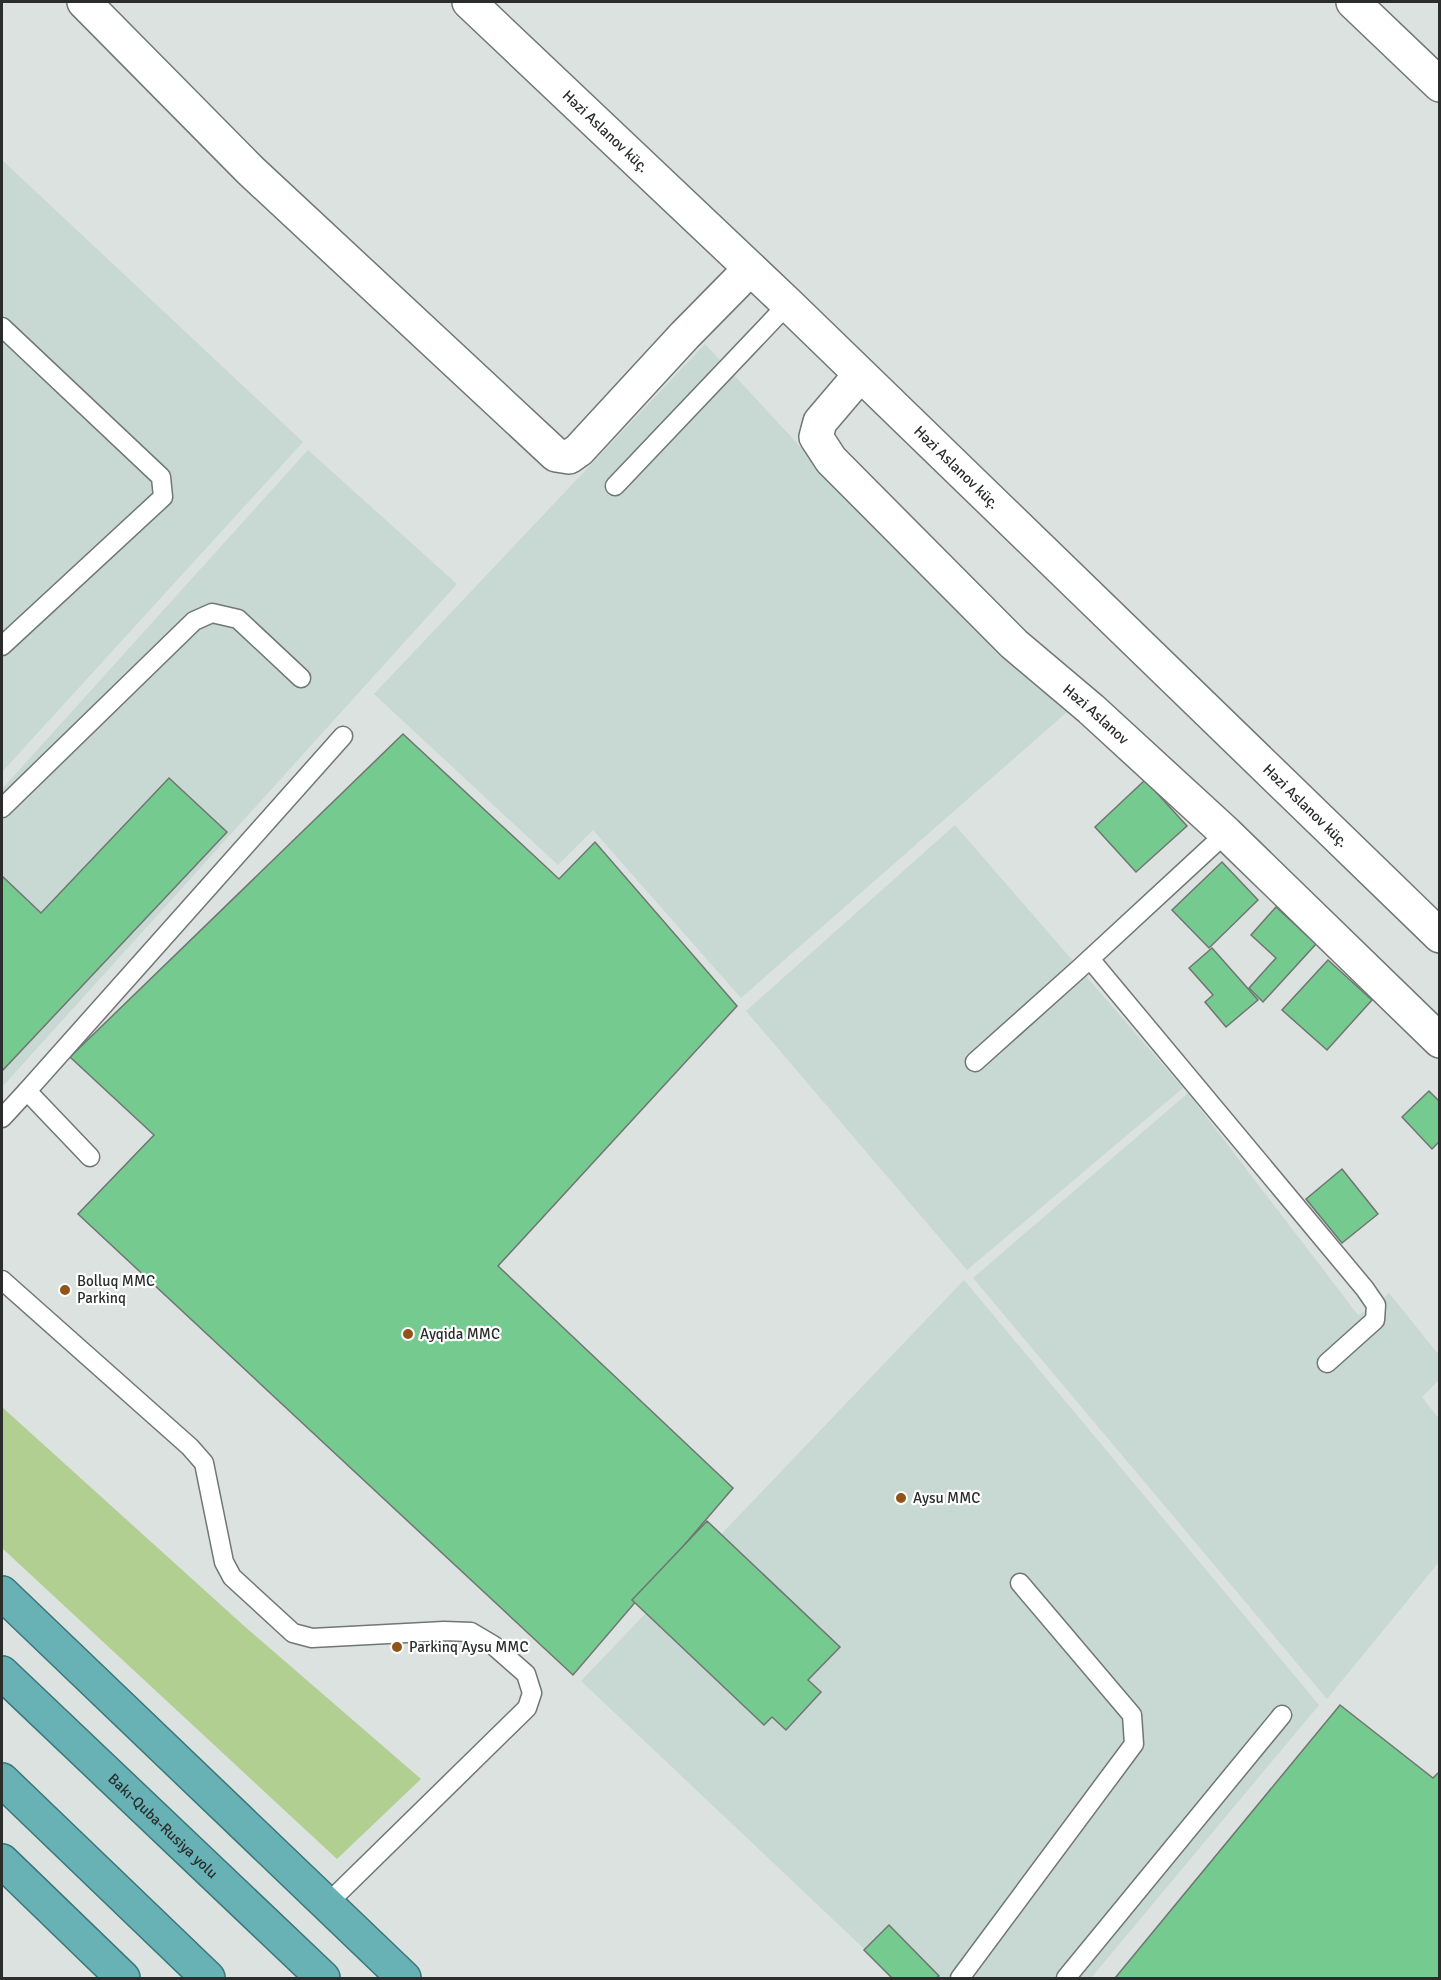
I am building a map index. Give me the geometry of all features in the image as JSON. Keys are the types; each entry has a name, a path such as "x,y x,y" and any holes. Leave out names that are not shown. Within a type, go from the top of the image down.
{"highway":[{"path":"2,1593 404,1978"},
{"name":"Bakı-Quba-Rusiya yolu","path":"2,1673 323,1978"},
{"path":"2,1780 208,1978"},
{"path":"2,1861 114,1976"}],"street":[{"path":"84,2 250,170 556,455 569,457 579,450 750,269"},
{"name":"Həzi Aslanov küç.","path":"469,2 788,304 1440,936"},
{"path":"1353,2 1440,85"},
{"name":"Həzi Aslanov","path":"860,375 820,422 816,437 831,459 1014,644 1091,709 1226,833 1440,1041"}],"lane":[{"path":"615,486 788,304"},
{"path":"2,327 161,477 163,497 2,646"},
{"path":"2,808 194,621 212,613 238,619 301,678"},
{"path":"2,1119 343,736"},
{"path":"975,1062 1226,833"},
{"path":"1090,959 1376,1305 1375,1320 1327,1363"},
{"path":"27,1091 90,1157"},
{"path":"2,1280 190,1447 204,1463 224,1562 232,1577 293,1633 312,1638 444,1631 471,1632 493,1645 526,1674 532,1693 527,1708 326,1905"},
{"path":"960,1978 1134,1744 1132,1715 1020,1583"},
{"path":"1066,1978 1282,1715"}],"shaded area":[{"path":"2,160 303,442 2,772"},
{"path":"705,344 834,483 1067,712 741,998 593,830 558,865 374,694"},
{"path":"308,450 457,584 2,1087 2,789"},
{"path":"955,825 1183,1088 967,1270 746,1011"},
{"path":"1188,1093 1358,1315 1376,1305 1389,1293 1439,1355 1439,1380 1422,1397 1439,1419 1439,1562 1327,1699 973,1278"},
{"path":"964,1280 1319,1705 1091,1978 895,1978 581,1681"}],"green space":[{"path":"2,1407 243,1625 421,1779 337,1859 2,1548"}],"building":[{"path":"403,734 559,879 595,842 737,1006 498,1266 733,1488 573,1675 78,1214 154,1135 70,1057"},
{"path":"169,778 227,832 2,1071 2,876 41,913"},
{"path":"1145,780 1187,826 1136,872 1095,827"},
{"path":"1222,862 1258,900 1209,948 1172,910"},
{"path":"1276,907 1316,944 1263,1002 1249,988 1276,958 1251,935"},
{"path":"1212,948 1258,1000 1226,1027 1205,1002 1213,995 1189,968"},
{"path":"1328,960 1372,1000 1327,1050 1282,1010"},
{"path":"1429,1091 1440,1102 1440,1141 1432,1149 1402,1117"},
{"path":"1342,1169 1378,1214 1342,1243 1306,1199"},
{"path":"707,1521 840,1647 808,1680 821,1692 786,1730 772,1717 764,1725 632,1600"},
{"path":"1340,1705 1433,1778 1440,1771 1440,1978 1115,1978"},
{"path":"889,1925 939,1976 936,1978 892,1978 864,1950"}],"place":[{"name":"Bolluq MMC Parkinq","path":"65,1290"},
{"name":"Ayqida MMC","path":"408,1334"},
{"name":"Aysu MMC","path":"901,1498"},
{"name":"Parkinq Aysu MMC","path":"397,1647"}]}
